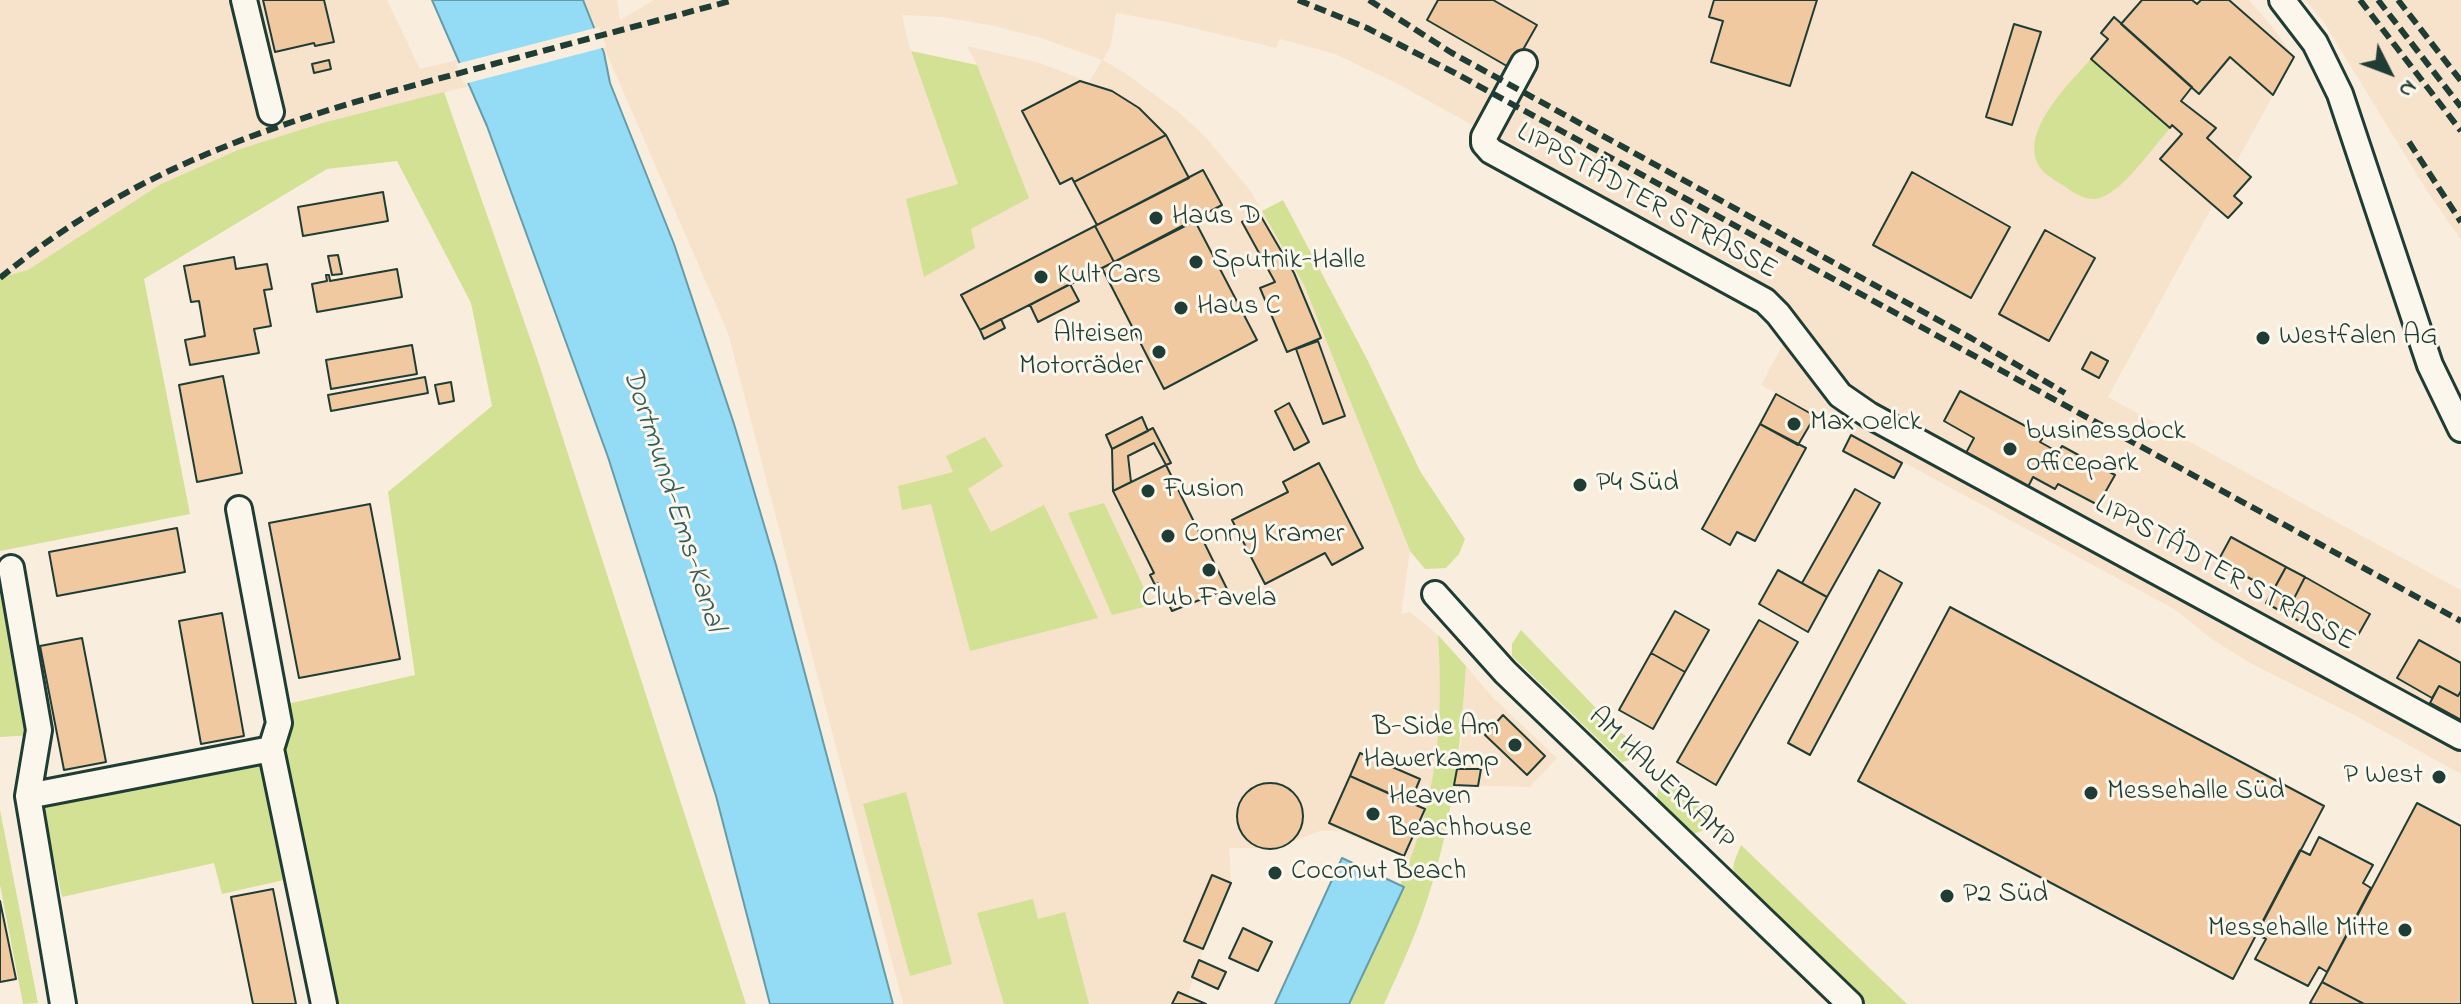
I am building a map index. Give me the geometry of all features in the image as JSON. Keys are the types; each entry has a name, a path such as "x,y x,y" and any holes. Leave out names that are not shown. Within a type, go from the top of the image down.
{"street":[{"path":"244,0 271,112"},
{"path":"2282,0 2315,43 2340,94 2430,365 2461,429"},
{"name":"LIPPSTÄDTER STRASSE","path":"1524,63 1484,137 1484,143 1491,151 1765,301 1828,381 1852,404 1930,450 2461,737"},
{"path":"239,509 279,723 271,749 324,1004"},
{"path":"11,568 39,730 28,796 63,1004"},
{"name":"AM HAWERKAMP","path":"1435,594 1505,672 1850,1004"},
{"path":"28,796 271,749"}],"shaded area":[{"path":"0,0 387,0 420,69 593,26 583,0 617,0 620,20 654,0 2249,0 2294,57 2236,163 2251,177 2234,196 2242,203 2213,205 2108,397 2461,590 2461,774 2356,716 2252,664 2213,640 2174,609 1761,385 1797,318 1789,306 1767,289 1400,85 1335,54 1280,39 1276,48 1116,13 1111,45 1103,60 1180,113 1207,139 1250,190 1304,285 1410,551 1401,614 1410,612 1438,635 1442,718 1429,803 1411,860 1340,831 1320,831 1276,848 1229,848 1231,883 1203,949 1185,1004 903,1004 728,333 606,52 322,123 240,149 161,184 0,296","holes":["902,15 942,17 1041,38 1102,60 1089,82 1040,63 967,46 977,65 970,230 906,200 958,184 909,46"]},
{"path":"2305,0 2461,0 2461,240 2427,191 2323,21"},
{"path":"1466,666 1492,697 1557,758 1530,787 1454,785 1460,751"}],"green space":[{"path":"911,51 977,65 1029,198 971,229 975,248 924,277 906,199 958,184"},
{"path":"2091,59 2170,128 2118,187 2095,199 2079,196 2048,176 2038,164 2035,150 2036,136 2050,107"},
{"path":"444,92 537,358 746,1004 330,1004 279,752 283,705 415,675 388,492 492,406 471,303 397,161 327,169 144,279 190,514 0,551 0,278 28,270 161,184 240,149 322,123"},
{"path":"1283,200 1367,359 1420,471 1465,539 1459,554 1446,568 1425,569 1410,551 1304,285 1262,211"},
{"path":"985,437 1003,466 968,489 991,532 1044,505 1098,618 970,651 931,504 902,510 898,486 953,472 946,456"},
{"path":"1104,503 1152,605 1112,615 1068,513"},
{"path":"0,574 33,735 0,737"},
{"path":"1521,630 1617,730 1642,747 1630,760 1622,762 1512,656 1512,644"},
{"path":"1438,635 1466,666 1455,776 1440,857 1416,930 1384,1004 1349,1004 1404,887 1400,885 1413,853 1430,792 1440,702"},
{"path":"266,756 293,878 222,894 214,863 62,897 42,805"},
{"path":"1661,771 1667,773 1716,821 1709,828 1691,835 1656,802"},
{"path":"906,792 952,964 910,976 863,804"},
{"path":"0,810 38,1003 23,1004 0,885"},
{"path":"1741,845 1907,1004 1866,1004 1736,878 1733,869"},
{"path":"1033,899 1038,919 1065,912 1089,1004 1004,1004 977,913"}],"water":[{"name":"Dortmund-Ems-Kanal","path":"432,0 583,0 604,53 610,83 674,244 734,424 776,565 893,1004 770,1004 716,796 608,457 487,126"},
{"path":"1342,858 1404,887 1349,1004 1275,1004"}],"pier":[{"path":"599,27 606,47 464,84 456,64"}],"building":[{"path":"263,0 324,0 334,42 275,52"},
{"path":"1438,0 1493,0 1537,25 1512,69 1427,20"},
{"path":"1714,0 1817,0 1790,86 1711,62 1723,21 1709,17"},
{"path":"2142,0 2192,0 2197,4 2201,0 2229,0 2294,57 2273,95 2230,57 2199,94 2121,24"},
{"path":"2114,17 2192,87 2181,101 2216,128 2207,138 2251,177 2234,196 2242,203 2228,218 2160,159 2182,134 2172,125 2170,128 2091,59 2108,39 2101,33"},
{"path":"2014,24 2041,32 2012,125 1986,117"},
{"path":"329,60 331,69 314,73 312,64"},
{"path":"1080,81 1112,91 1139,108 1166,135 1074,182 1072,178 1060,184 1022,111"},
{"path":"1166,135 1189,178 1097,225 1074,182"},
{"name":"Haus D","path":"1203,170 1222,205 1114,262 1095,226"},
{"path":"1912,172 2010,227 1971,298 1873,245"},
{"path":"383,192 388,221 303,236 298,207"},
{"path":"1259,213 1294,273 1321,338 1287,352 1260,288 1275,282 1242,222"},
{"name":"Haus C","path":"1195,221 1257,340 1164,389 1102,268"},
{"name":"Kult Cars","path":"1095,226 1114,262 980,330 961,295"},
{"path":"2045,230 2095,258 2049,341 1999,314"},
{"path":"338,255 342,274 332,275 328,256"},
{"path":"234,257 236,269 267,264 272,289 264,290 271,326 254,329 259,353 190,365 185,340 205,336 199,301 191,302 184,266"},
{"path":"397,269 402,297 317,312 312,284 327,281 326,275 329,275 330,281"},
{"path":"1070,284 1079,301 1038,322 1030,305"},
{"path":"1001,319 1005,328 984,339 980,330"},
{"path":"1318,341 1345,416 1323,424 1296,349"},
{"path":"412,345 417,374 331,389 326,360"},
{"path":"2091,352 2108,361 2099,378 2082,369"},
{"path":"223,376 242,473 197,482 179,385"},
{"path":"425,377 428,393 331,411 328,395"},
{"path":"451,382 454,401 439,404 435,385"},
{"name":"businessdock officepark","path":"1960,391 2044,436 2040,442 2058,452 2062,446 2115,475 2098,505 2058,484 2055,489 2033,477 2028,487 1966,453 1974,438 1944,421"},
{"path":"1776,394 1815,416 1798,445 1760,424"},
{"path":"1289,403 1309,442 1294,450 1275,411"},
{"path":"1142,417 1148,431 1112,449 1106,435"},
{"path":"1760,424 1806,448 1755,541 1737,532 1730,545 1702,529"},
{"path":"1153,428 1171,463 1166,465 1154,443 1128,456 1131,482 1113,491 1112,449"},
{"path":"1851,435 1902,463 1894,478 1843,451"},
{"path":"1319,463 1363,548 1332,565 1325,553 1265,584 1232,520 1288,492 1283,482"},
{"name":"Conny Kramer","path":"1166,465 1227,589 1172,611 1158,583 1155,585 1150,575 1154,573 1113,491"},
{"path":"1855,489 1880,503 1827,597 1802,583"},
{"path":"370,504 400,659 299,678 269,523"},
{"path":"177,528 185,572 57,596 49,552"},
{"path":"2231,537 2286,567 2273,591 2218,561"},
{"path":"2286,567 2305,577 2286,614 2266,603"},
{"path":"1778,570 1827,597 1808,632 1759,604"},
{"path":"1879,570 1902,583 1810,755 1788,743"},
{"path":"2305,577 2370,614 2357,637 2311,612 2305,624 2286,614"},
{"name":"Messehalle Süd","path":"1950,607 2324,806 2233,979 1858,781"},
{"path":"1675,611 1709,630 1685,672 1651,653"},
{"path":"222,613 244,736 201,744 179,621"},
{"path":"1759,620 1798,642 1716,785 1677,762"},
{"path":"82,638 106,762 64,770 40,646"},
{"path":"2419,640 2461,663 2461,691 2458,696 2439,686 2432,698 2397,678"},
{"path":"1651,653 1685,672 1653,729 1619,710"},
{"path":"2439,686 2458,696 2461,691 2461,720 2430,703"},
{"name":"B-Side Am Hawerkamp","path":"1503,715 1545,756 1527,775 1485,735"},
{"path":"1360,753 1420,779 1410,803 1350,776"},
{"path":"1457,769 1481,769 1478,786 1454,785"},
{"path":"1350,776 1425,809 1404,856 1329,823"},
{"path":"1270,783 1293,793 1303,816 1293,839 1270,849 1247,839 1237,816 1247,793"},
{"name":"Messehalle Mitte","path":"2417,803 2461,826 2461,1004 2364,1004 2322,982"},
{"path":"2319,837 2373,865 2363,883 2371,888 2327,972 2319,967 2308,986 2255,959 2266,939 2256,934 2300,850 2310,855"},
{"path":"1212,875 1231,883 1203,949 1184,941"},
{"path":"273,889 296,1004 253,1004 231,897"},
{"path":"0,901 16,979 0,982"},
{"path":"1243,928 1272,942 1258,971 1229,958"},
{"path":"1199,960 1226,972 1218,989 1192,977"},
{"path":"2322,982 2364,1004 2310,1003"},
{"path":"1178,992 1206,1004 1172,1004"}],"railway":[{"path":"0,278 54,237 110,202 225,146 347,104 734,0"},
{"path":"1298,0 1367,28 1455,73 2461,621"},
{"path":"1369,0 1452,53 1971,338 2065,393"},
{"path":"2360,0 2461,131"},
{"path":"2378,0 2461,107"},
{"path":"2398,0 2461,81"},
{"path":"2409,142 2461,222"}],"place":[{"name":"Haus D","path":"1156,218"},
{"name":"Sputnik-Halle","path":"1196,262"},
{"name":"Kult Cars","path":"1041,277"},
{"name":"Haus C","path":"1181,308"},
{"name":"Westfalen AG","path":"2263,338"},
{"name":"Alteisen Motorräder","path":"1159,352"},
{"name":"Max Oelck","path":"1794,424"},
{"name":"businessdock officepark","path":"2010,449"},
{"name":"P4 Süd","path":"1580,485"},
{"name":"Fusion","path":"1148,491"},
{"name":"Conny Kramer","path":"1168,536"},
{"name":"Club Favela","path":"1209,570"},
{"name":"B-Side Am Hawerkamp","path":"1515,745"},
{"name":"P West","path":"2439,777"},
{"name":"Messehalle Süd","path":"2091,793"},
{"name":"Heaven Beachhouse","path":"1373,814"},
{"name":"Coconut Beach","path":"1275,873"},
{"name":"P2 Süd","path":"1947,896"},
{"name":"Messehalle Mitte","path":"2405,930"}]}
